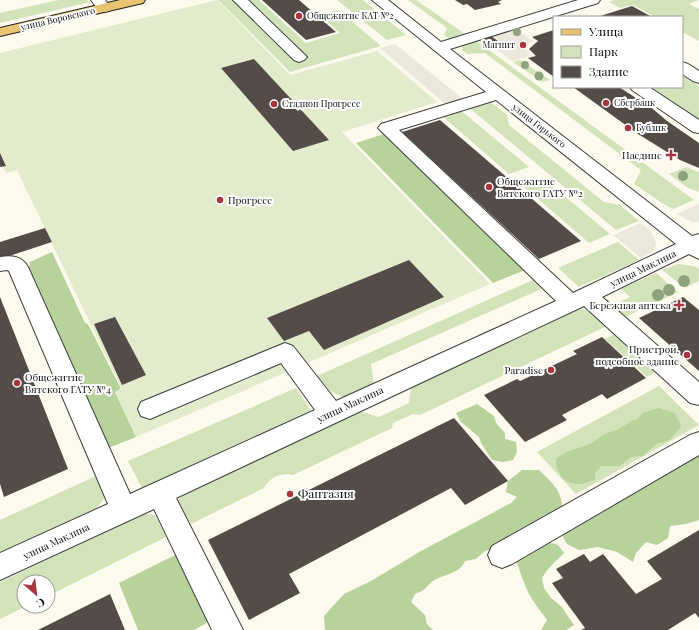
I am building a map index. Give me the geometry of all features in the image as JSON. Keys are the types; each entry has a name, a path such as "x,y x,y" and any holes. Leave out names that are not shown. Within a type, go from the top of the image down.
{"main road":[{"name":"улица Воровского","path":"0,32 101,4 138,0"}],"street":[{"path":"240,0 299,57"},
{"name":"улица Горького","path":"380,0 498,94 696,246"},
{"path":"565,14 593,0"},
{"path":"440,47 553,17"},
{"path":"686,63 699,78"},
{"path":"639,88 699,128"},
{"path":"498,94 387,128 579,299 699,396"},
{"name":"улица Маклина","path":"0,567 330,413 696,246"},
{"path":"0,264 10,262 18,267 124,510"},
{"path":"150,409 285,352 330,413"},
{"path":"502,555 699,442"},
{"path":"160,493 222,628"}],"green space":[{"path":"59,0 87,0 91,2 0,23 0,13"},
{"name":"Прогресс","path":"217,0 290,75 377,51 437,102 342,132 490,284 136,437 115,392 121,388 17,170 6,173 3,166 6,165 0,153 0,53"},
{"path":"218,0 259,0 306,43 340,33 320,15 338,10 381,46 290,72"},
{"path":"337,0 363,0 406,35 387,40"},
{"path":"408,0 416,0 468,36 450,40 444,35 447,28"},
{"path":"614,0 699,0 689,4 699,9 699,41 683,33 683,16 653,16 633,5 620,8 609,2"},
{"path":"475,40 694,200 673,209 634,184 641,170 485,53 467,54 462,50 462,46"},
{"path":"520,60 550,80 542,82 513,62"},
{"path":"683,76 699,86 699,125 644,88 683,88"},
{"path":"488,100 507,115 509,125 604,202 620,205 639,221 616,230 467,106"},
{"path":"459,109 529,167 509,174 441,115"},
{"path":"387,133 530,268 493,283 356,143"},
{"path":"686,167 699,172 699,192 688,188 669,174"},
{"path":"543,178 610,234 589,243 523,186"},
{"path":"618,242 639,260 579,287 558,268"},
{"path":"52,252 85,323 88,324 121,389 115,392 136,437 106,449 28,278 30,262"},
{"path":"678,264 694,266 699,269 699,281 685,288 662,270"},
{"path":"656,273 678,292 621,319 597,301 605,297 614,305 630,297 621,289"},
{"path":"537,278 546,287 371,364 374,385 345,398 330,391 317,376"},
{"path":"582,309 592,312 607,326 420,415 413,414 393,423 392,428 293,475 284,474 276,476 266,484 264,488 191,524 178,501 181,497 359,411 379,417 409,403 411,388 576,310"},
{"path":"617,333 659,370 647,377 605,339"},
{"path":"659,386 699,425 576,494 537,452"},
{"path":"296,388 311,410 142,488 128,461"},
{"path":"477,404 494,416 496,423 505,433 505,439 516,442 517,452 513,460 503,462 492,460 481,443 479,437 461,422 456,413"},
{"path":"659,408 675,413 681,426 670,440 656,444 643,456 631,457 620,466 601,466 595,473 595,480 581,484 574,484 565,480 559,473 556,458 567,452 590,444 605,434 619,429 633,420 637,420 642,413"},
{"path":"699,449 699,520 686,524 670,526 668,538 657,545 646,542 636,553 633,562 617,552 598,547 579,550 567,544 560,531"},
{"path":"522,470 539,470 558,490 562,506 552,514 544,515 535,525 523,527 523,531 514,537 505,539 496,548 485,551 476,559 465,561 459,569 438,578 415,594 411,602 425,615 427,624 433,630 325,630 324,616 344,594 371,581 421,551 511,503 517,497 506,492 508,481"},
{"path":"96,476 106,496 94,512 0,555 0,520"},
{"path":"145,514 155,515 166,537 56,592 56,574 17,574"},
{"path":"548,542 558,545 564,553 547,570 542,578 544,588 551,598 561,606 574,625 566,630 541,630 547,620 529,594 516,561"},
{"path":"181,552 214,619 194,630 138,630 119,583"},
{"path":"16,574 16,611 0,619 0,582"}],"shaded area":[{"path":"514,28 533,41 528,44 526,48 530,56 512,61 496,49 507,46 492,35"},
{"path":"395,44 467,102 450,108 380,48"},
{"path":"699,204 699,222 692,222 676,214"},
{"path":"641,223 650,230 656,243 654,251 641,258 613,235"}],"building":[{"name":"Общежитие КАТ №2","path":"262,0 299,0 336,32 306,40"},
{"path":"455,0 502,0 498,2 501,4 475,10 467,4 463,5"},
{"path":"632,6 650,16 600,16"},
{"path":"553,30 553,76 528,58 536,56 529,49 538,41 532,37"},
{"path":"491,36 505,46 496,48 482,39"},
{"name":"Стадион Прогресс","path":"254,59 329,140 293,151 221,68"},
{"path":"574,88 621,88 653,109 667,121 699,143 699,168 680,160 638,134"},
{"name":"Общежитие Вятского ГАТУ №2","path":"440,120 581,241 539,259 402,132"},
{"path":"0,153 6,166 0,167"},
{"path":"45,228 52,242 0,259 0,242"},
{"path":"409,260 444,297 324,350 309,331 284,341 267,318"},
{"name":"Общежитие Вятского ГАТУ №4","path":"0,297 68,469 4,497 0,484"},
{"path":"683,297 699,310 699,371 639,318"},
{"path":"115,317 146,375 122,385 94,324"},
{"path":"602,337 646,378 607,399 602,394 562,415 567,420 525,442 484,395 517,379 520,381 577,354 573,351"},
{"path":"454,418 508,481 465,505 451,488 289,574 300,593 249,620 208,540"},
{"path":"699,530 699,618 695,613 668,630 581,630 585,628 552,583 563,578 556,569 584,554 590,562 603,554 636,594 662,579 647,561"},
{"path":"110,594 125,630 38,630"}],"place":[{"name":"Общежитие КАТ №2","path":"299,16"},
{"name":"Магнит","path":"523,45"},
{"name":"Сбербанк","path":"606,103"},
{"name":"Стадион Прогресс","path":"274,104"},
{"name":"Бублик","path":"628,128"},
{"name":"Наедине","path":"671,155"},
{"name":"Общежитие Вятского ГАТУ №2","path":"489,187"},
{"name":"Прогресс","path":"220,200"},
{"name":"Бережная аптека","path":"679,305"},
{"name":"Пристрой, подсобное здание","path":"687,355"},
{"name":"Paradise","path":"551,370"},
{"name":"Общежитие Вятского ГАТУ №4","path":"17,383"},
{"name":"Фантазия","path":"290,494"}]}
